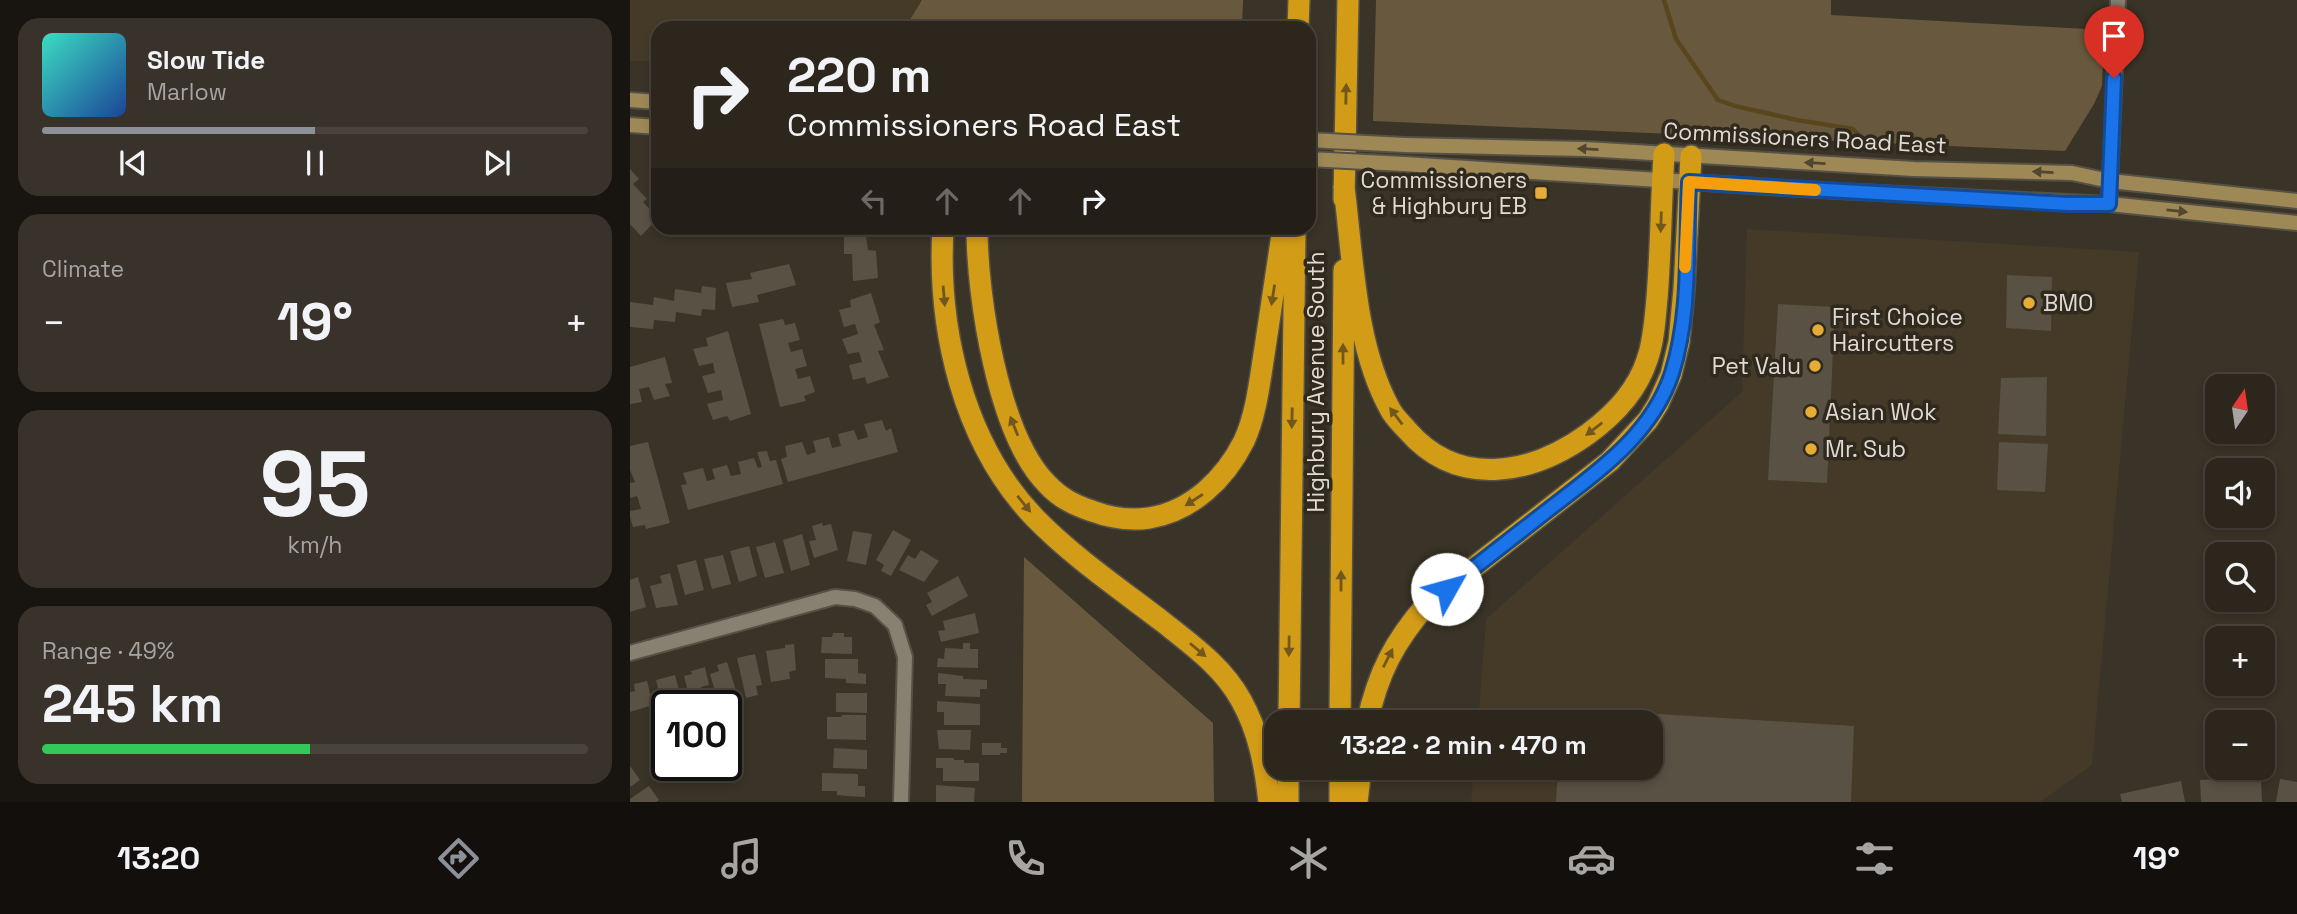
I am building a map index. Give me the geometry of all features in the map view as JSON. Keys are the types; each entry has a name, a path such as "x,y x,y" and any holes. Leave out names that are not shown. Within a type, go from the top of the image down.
{"highway":[{"path":"1298,21 1299,0"},
{"name":"Highbury Avenue South","path":"1340,710 1348,0"},
{"path":"1344,187 1367,346 1380,389 1392,413 1417,441 1433,453 1470,468 1495,470 1542,461 1560,453 1598,427 1625,402 1641,376 1648,358 1654,326 1664,154"},
{"path":"1370,710 1385,662 1403,631 1427,604 1610,461 1648,420 1658,404 1671,375 1679,342 1690,156"},
{"path":"943,235 943,280 955,368 973,419 1001,475 1035,517 1075,554 1202,653 1227,679 1242,702 1260,743 1269,802"},
{"path":"977,235 980,279 993,362 1006,405 1028,459 1046,483 1066,501 1100,514 1135,520 1171,513 1202,495 1215,483 1245,438 1257,395 1282,235"},
{"name":"Highbury Avenue South","path":"1289,710 1295,235"},
{"path":"1287,802 1288,780"},
{"path":"1340,780 1340,802"},
{"path":"1357,802 1360,780"}],"main road":[{"path":"630,100 651,102"},
{"path":"630,125 651,126"},
{"name":"Commissioners Road East","path":"1316,140 1585,149 1914,169 2072,173 2110,181 2297,201"},
{"path":"1316,159 2109,204 2297,223"}],"street":[{"path":"2109,204 2118,0"},
{"path":"630,653 835,597 855,599 875,606 895,625 905,657 901,802"}],"shaded area":[{"path":"630,0 922,0 909,21 651,21 651,61 630,61"},
{"path":"922,0 1243,0 1242,21 909,21"},
{"path":"1376,0 1831,0 1831,15 2104,30 2102,86 2065,151 1373,121"},
{"path":"1747,229 2139,252 2092,765 2040,802 1471,802 1473,780 1663,780 1663,710 1479,710 1486,619 1742,392"},
{"path":"1024,557 1213,723 1214,802 1022,802"}],"building":[{"path":"630,169 639,179 633,184 647,199 643,202 651,211 651,225 641,236 630,224"},
{"path":"844,235 866,235 868,250 876,251 878,278 853,281 852,254 844,254"},
{"path":"789,264 796,285 757,295 759,302 732,307 726,283 752,279 750,273"},
{"name":"BMO","path":"2007,275 2052,277 2051,331 2006,328"},
{"path":"702,286 716,288 715,310 702,309 701,316 676,312 675,322 654,320 653,329 630,327 630,302 653,305 654,297 674,301 675,289 701,293"},
{"path":"871,293 880,322 874,325 884,350 878,351 889,377 867,384 865,377 853,380 849,365 862,362 859,352 848,354 842,339 858,334 855,324 844,327 839,310 851,307 850,300"},
{"path":"1778,304 1835,307 1827,483 1768,480"},
{"path":"783,319 785,325 795,323 800,340 788,343 791,352 802,349 807,366 795,369 798,379 810,376 815,392 804,396 806,401 780,407 759,324"},
{"path":"728,331 751,414 730,421 727,416 713,420 707,404 723,400 721,390 708,393 702,376 715,373 713,363 699,366 693,349 708,346 706,338"},
{"path":"665,357 672,383 665,384 670,396 654,400 649,387 639,389 642,402 630,404 630,367"},
{"path":"2047,377 2046,436 1998,434 2001,378"},
{"path":"882,420 886,431 891,428 898,452 788,482 781,459 787,457 785,446 802,442 807,455 816,452 813,441 829,437 832,448 841,446 838,434 854,430 858,440 868,437 864,424"},
{"path":"648,442 670,523 646,529 645,525 633,527 630,517 630,511 641,509 637,496 630,498 630,483 635,482 630,470 630,446"},
{"path":"1999,442 2048,444 2045,492 1997,490"},
{"path":"767,451 770,461 776,460 783,484 688,510 681,485 687,484 683,473 703,468 707,481 715,479 712,469 727,465 731,476 741,474 738,462 754,458 758,468 762,467 757,452"},
{"path":"822,523 823,526 831,524 838,550 814,558 809,541 816,540 812,526"},
{"path":"893,530 911,540 891,576 881,571 884,565 876,560"},
{"path":"853,531 872,534 866,565 847,561"},
{"path":"802,534 810,565 791,571 783,540"},
{"path":"775,542 784,573 765,578 756,547"},
{"path":"749,546 757,576 739,582 730,551"},
{"path":"921,550 939,561 924,582 899,570 908,555 915,559"},
{"path":"723,555 731,584 712,589 704,559"},
{"path":"696,560 704,590 685,595 677,565"},
{"path":"670,573 678,605 656,608 650,586 662,583 660,576"},
{"path":"958,576 968,596 932,616 926,605 932,602 927,593"},
{"path":"638,577 646,607 630,612 630,580"},
{"path":"975,613 979,633 941,642 938,631 945,630 943,621"},
{"path":"833,633 844,633 844,637 852,637 852,654 821,653 822,637 832,637"},
{"path":"963,643 970,643 970,649 978,649 978,668 937,667 938,658 944,659 945,648 963,649"},
{"path":"794,644 796,670 789,672 790,679 771,682 766,651"},
{"path":"755,654 762,685 756,686 758,695 746,698 737,658"},
{"path":"825,659 858,659 858,673 866,674 866,684 825,678"},
{"path":"727,662 736,690 715,690 710,674 719,671 717,665"},
{"path":"705,667 709,685 701,687 702,690 688,690 684,676 692,674 691,671"},
{"path":"938,673 963,676 963,679 987,680 987,689 980,689 980,697 945,696 946,684 938,684"},
{"path":"675,675 679,690 658,690 656,680"},
{"path":"647,681 651,706 630,712 630,692 635,691 634,684"},
{"path":"836,693 867,693 867,713 836,712"},
{"path":"937,701 980,704 980,725 944,725 944,712 937,712"},
{"path":"1562,708 1594,710 1562,710"},
{"path":"1663,714 1854,726 1851,802 1556,802 1557,780 1663,780"},
{"path":"866,715 866,740 827,739 827,717"},
{"path":"937,730 971,730 970,750 939,749"},
{"path":"982,743 1001,743 1001,748 1007,748 1007,753 982,755"},
{"path":"834,748 867,750 867,769 833,768"},
{"path":"936,758 979,763 979,781 943,781 943,768 936,768"},
{"path":"630,766 640,780 630,787"},
{"path":"822,773 858,774 858,786 865,786 865,797 822,791"},
{"path":"2280,779 2297,782 2297,802 2276,802"},
{"path":"2200,780 2261,780 2262,802 2201,802"},
{"path":"2181,781 2185,802 2122,802 2120,794"},
{"path":"936,785 975,788 974,802 936,802"},
{"path":"649,786 659,800 630,802 630,799"}],"waterway":[{"path":"1664,0 1676,39 1718,100 1797,120 1853,129 1866,143"}],"slow traffic":[{"path":"1685,267 1689,182 1815,190"}],"place":[{"name":"Commissioners & Highbury EB","path":"1541,193"},
{"name":"BMO","path":"2029,303"},
{"name":"First Choice Haircutters","path":"1818,330"},
{"name":"Pet Valu","path":"1815,366"},
{"name":"Asian Wok","path":"1811,412"},
{"name":"Mr. Sub","path":"1811,449"}],"route":[{"path":"1447,589 1610,461 1636,435 1658,404 1671,375 1683,317 1689,182 2068,204 2109,204 2114,78"}]}
